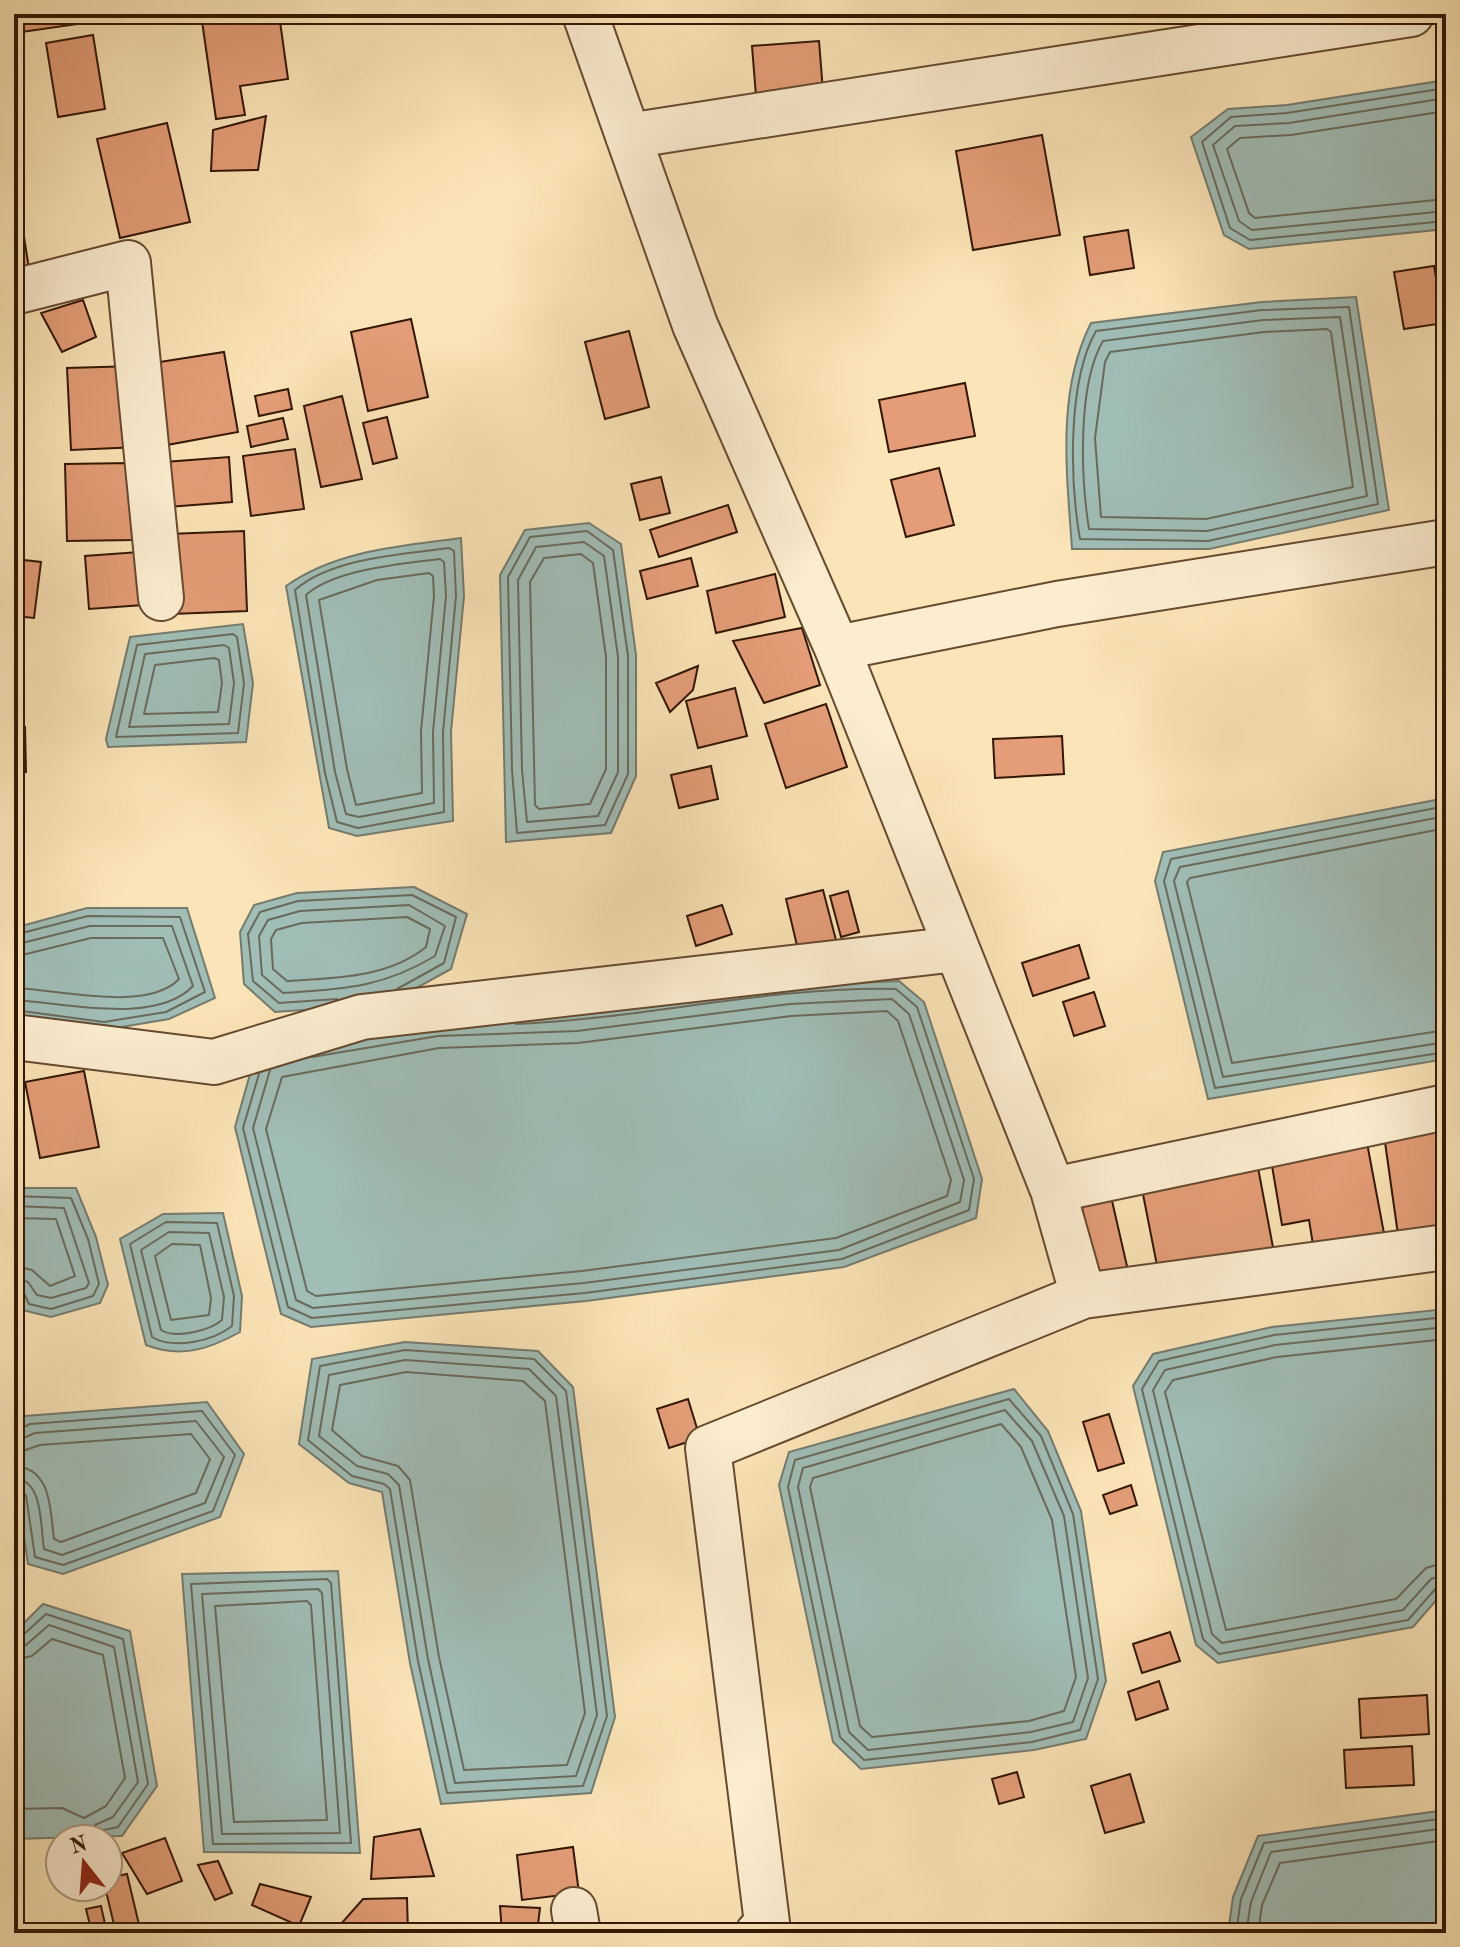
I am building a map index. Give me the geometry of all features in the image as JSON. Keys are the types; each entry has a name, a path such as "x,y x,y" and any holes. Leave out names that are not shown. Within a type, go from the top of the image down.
{"street":[{"path":"585,14 695,325 837,648 1053,1190 1083,1296"},
{"path":"628,136 1411,14"},
{"path":"14,292 128,263 161,598"},
{"path":"837,648 1057,604 1446,542"},
{"path":"14,1037 214,1062 362,1017 957,949"},
{"path":"1053,1190 1446,1107"},
{"path":"758,1933 768,1931 708,1448 1083,1296 1446,1247"}],"water":[{"path":"1446,80 1446,229 1249,249 1224,235 1191,137 1228,109 1287,105"},
{"path":"1356,297 1389,510 1209,549 1072,549 1066,434 1068,405 1080,349 1091,323 1262,302"},
{"path":"589,523 621,544 636,655 636,776 611,833 506,842 500,575 525,530"},
{"path":"461,538 464,596 451,732 453,821 357,836 329,828 286,586 326,564 348,557"},
{"path":"243,624 253,683 246,742 108,747 106,739 130,637"},
{"path":"1446,798 1446,1059 1208,1099 1155,881 1163,852"},
{"path":"414,887 467,914 451,969 400,997 345,1007 275,1012 244,984 240,932 254,905 297,893"},
{"path":"87,908 187,908 215,998 169,1019 104,1030 14,1017 14,928"},
{"path":"899,981 924,1002 982,1179 976,1218 844,1267 586,1301 311,1327 281,1314 235,1127 256,1053 299,1041 789,986"},
{"path":"14,1188 76,1188 96,1237 108,1285 100,1303 51,1317 22,1310 14,1284"},
{"path":"223,1213 242,1296 240,1332 194,1350 171,1351 146,1345 120,1239 163,1214"},
{"path":"1446,1309 1446,1589 1413,1627 1218,1663 1196,1645 1133,1386 1153,1354 1272,1327"},
{"path":"405,1342 538,1351 573,1387 615,1717 591,1793 441,1804 410,1663 382,1492 349,1483 299,1444 312,1359"},
{"path":"1014,1389 1048,1431 1081,1511 1106,1681 1086,1739 1034,1750 861,1769 833,1742 779,1485 789,1452"},
{"path":"207,1402 244,1454 220,1517 63,1574 28,1564 14,1470 14,1427 25,1416"},
{"path":"338,1571 360,1853 204,1852 182,1574"},
{"path":"43,1604 130,1631 157,1786 124,1833 124,1823 44,1823 44,1838 14,1839 14,1633"},
{"path":"1446,1810 1446,1933 1228,1933 1233,1897 1258,1836"}],"building":[{"path":"14,14 84,14 85,23 14,33"},
{"path":"201,14 279,14 288,79 240,86 245,115 216,119"},
{"path":"93,35 105,109 58,117 46,43"},
{"path":"819,41 824,104 757,109 752,46"},
{"path":"266,116 258,170 211,171 213,130"},
{"path":"167,123 190,222 120,238 97,139"},
{"path":"1042,135 1060,235 973,250 956,151"},
{"path":"1128,230 1134,268 1090,275 1084,237"},
{"path":"24,237 30,275 14,279 14,239"},
{"path":"1434,266 1444,323 1404,329 1394,272"},
{"path":"83,300 96,337 62,352 41,313"},
{"path":"411,319 428,397 368,411 351,332"},
{"path":"629,331 649,407 605,419 585,342"},
{"path":"224,352 238,432 167,445 153,363"},
{"path":"135,366 139,447 71,450 67,368"},
{"path":"965,383 975,436 889,452 879,400"},
{"path":"288,389 292,409 259,416 255,396"},
{"path":"342,396 362,479 321,487 304,406"},
{"path":"387,417 397,458 373,464 363,423"},
{"path":"283,418 288,439 251,447 247,426"},
{"path":"295,449 304,509 251,516 243,456"},
{"path":"229,457 232,502 168,507 165,462"},
{"path":"131,463 132,540 67,541 65,464"},
{"path":"939,468 954,525 906,537 891,480"},
{"path":"661,477 670,513 640,520 631,484"},
{"path":"728,505 737,532 659,557 650,530"},
{"path":"244,531 247,611 172,614 169,534"},
{"path":"139,552 143,605 89,609 85,556"},
{"path":"691,558 698,586 647,599 640,571"},
{"path":"14,559 41,562 34,618 14,616"},
{"path":"775,574 785,617 716,633 707,591"},
{"path":"802,628 820,685 764,703 733,641"},
{"path":"698,666 693,690 670,712 656,683"},
{"path":"735,688 747,736 698,748 686,701"},
{"path":"826,704 847,767 786,788 765,724"},
{"path":"14,727 25,727 26,772 14,772"},
{"path":"1062,736 1064,774 995,778 993,739"},
{"path":"711,766 718,799 679,808 671,775"},
{"path":"823,890 837,944 799,954 786,899"},
{"path":"848,891 859,932 841,937 830,896"},
{"path":"722,905 732,934 696,946 687,916"},
{"path":"1079,945 1089,978 1033,996 1022,963"},
{"path":"1094,992 1105,1026 1074,1036 1063,1002"},
{"path":"84,1071 99,1147 40,1158 25,1082"},
{"path":"17,1106 24,1137 14,1140 14,1107"},
{"path":"1436,1127 1446,1192 1446,1242 1400,1249 1384,1135"},
{"path":"1367,1143 1386,1244 1315,1257 1309,1220 1282,1225 1271,1160"},
{"path":"1256,1157 1278,1274 1163,1296 1140,1179"},
{"path":"1110,1192 1132,1288 1102,1295 1080,1199"},
{"path":"688,1399 700,1438 669,1448 657,1409"},
{"path":"1109,1414 1124,1463 1098,1471 1083,1422"},
{"path":"1131,1485 1137,1505 1110,1514 1103,1495"},
{"path":"1170,1632 1180,1661 1142,1673 1133,1644"},
{"path":"1159,1681 1168,1709 1136,1720 1128,1692"},
{"path":"1427,1695 1429,1734 1361,1738 1359,1699"},
{"path":"1412,1746 1414,1785 1346,1788 1344,1750"},
{"path":"1017,1772 1024,1797 999,1804 992,1779"},
{"path":"1130,1774 1144,1822 1105,1833 1091,1786"},
{"path":"420,1829 434,1876 371,1879 374,1837"},
{"path":"165,1838 182,1881 147,1894 124,1852"},
{"path":"573,1847 579,1893 522,1900 517,1855"},
{"path":"218,1861 232,1893 215,1900 198,1865"},
{"path":"127,1874 141,1933 116,1933 109,1903 124,1903 124,1875"},
{"path":"260,1884 311,1897 299,1926 252,1905"},
{"path":"407,1898 408,1933 333,1933 363,1899"},
{"path":"101,1906 107,1933 92,1933 86,1909"},
{"path":"500,1906 540,1908 537,1933 502,1933"}]}
